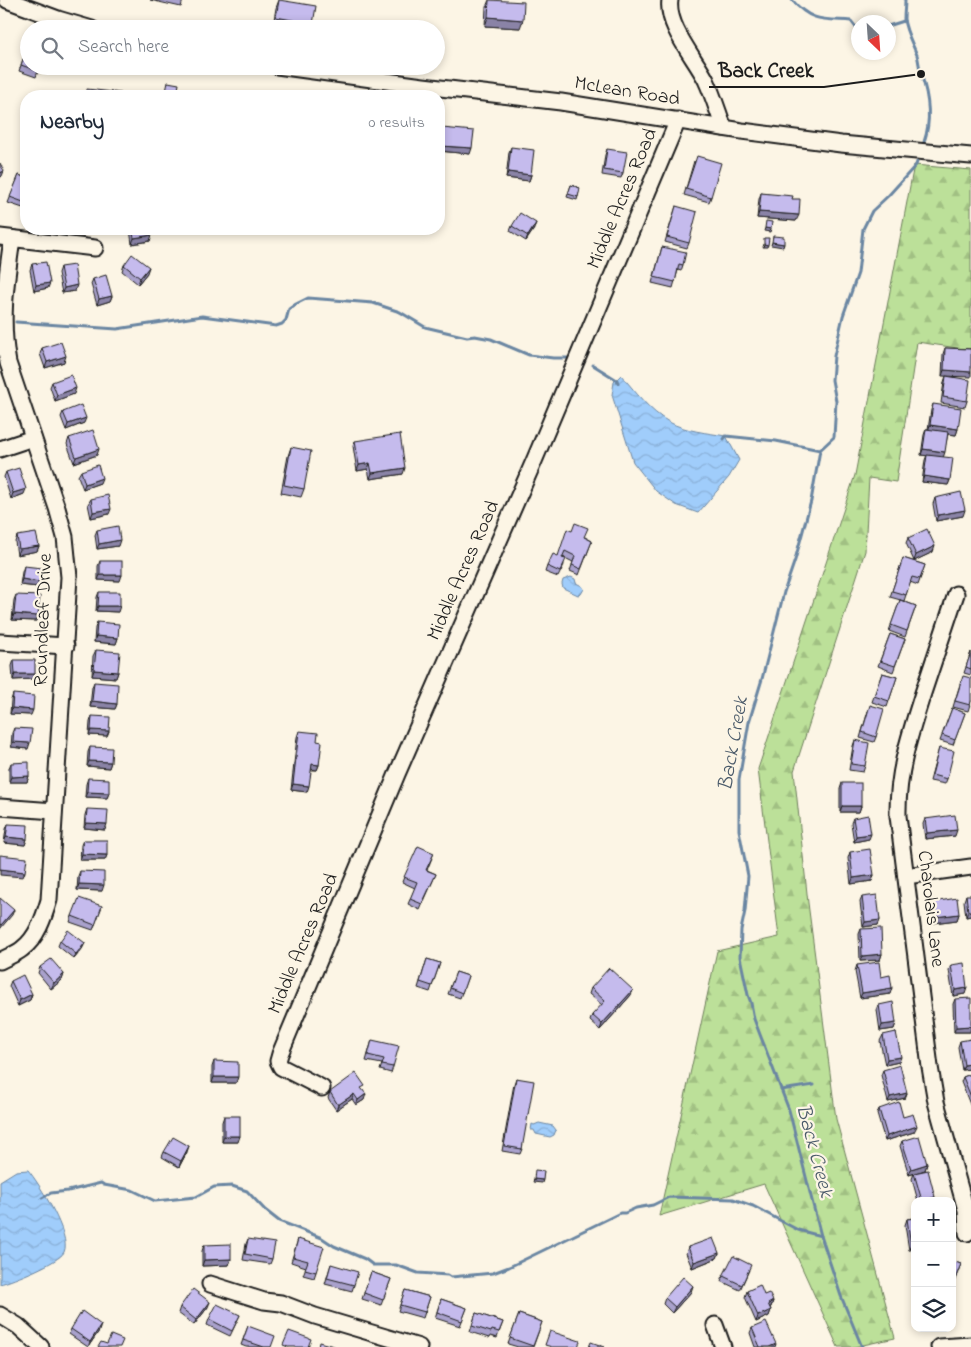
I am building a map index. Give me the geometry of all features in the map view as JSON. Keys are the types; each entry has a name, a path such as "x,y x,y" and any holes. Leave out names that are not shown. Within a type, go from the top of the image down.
{"street":[{"path":"7,0 61,20"},
{"path":"670,0 671,11 677,29 706,81 724,128"},
{"name":"McLean Road","path":"343,75 561,102 724,128 841,144 971,156"},
{"name":"Middle Acres Road","path":"322,1088 281,1067 278,1061 286,1039 397,774 534,461 591,322 678,120"},
{"path":"6,238 95,248"},
{"name":"Roundleaf Drive","path":"0,960 22,949 33,936 44,918 50,888 69,577 65,537 8,364 4,345 3,312 6,238"},
{"path":"0,449 33,438"},
{"name":"Charolais Lane","path":"956,594 907,745 900,771 897,798 930,1067 936,1102 966,1210 967,1233"},
{"path":"0,642 66,646"},
{"path":"0,807 54,811"},
{"path":"906,876 971,867"},
{"path":"210,1284 264,1301 281,1303 315,1316 419,1347"},
{"path":"0,1314 18,1326 42,1347"},
{"path":"715,1325 723,1347"},
{"path":"939,1347 971,1345"}],"green space":[{"path":"914,165 971,170 971,350 917,342 896,482 869,478 865,551 794,771 808,903 836,1119 895,1338 854,1347 838,1347 764,1184 659,1216 717,951 779,937 758,769 855,475"}],"water":[{"path":"621,375 649,407 662,418 689,430 726,436 739,460 729,477 698,513 676,505 656,491 633,462 612,395 614,382"},
{"path":"571,577 584,589 581,594 578,595 563,588 563,580"},
{"path":"539,1123 553,1126 556,1130 554,1135 550,1137 536,1134 534,1130 531,1130 532,1124"},
{"path":"28,1170 46,1197 59,1222 65,1244 64,1252 45,1266 0,1284 0,1181 16,1171"}],"building":[{"path":"279,0 316,6 314,20 292,20 276,17"},
{"path":"489,0 524,2 523,20 488,17"},
{"path":"168,82 179,84 178,89 182,90 166,90"},
{"path":"445,128 474,131 472,148 445,146"},
{"path":"511,147 534,150 531,175 508,172"},
{"path":"607,149 627,152 623,173 604,170"},
{"path":"697,156 721,163 711,197 686,189"},
{"path":"0,163 4,171 0,173"},
{"path":"19,175 20,175 20,201 10,197"},
{"path":"571,185 580,188 578,197 568,194"},
{"path":"761,193 793,196 792,199 800,199 799,215 759,212"},
{"path":"676,206 697,212 689,243 667,237"},
{"path":"520,213 536,223 528,236 512,226"},
{"path":"766,221 772,222 771,229 765,228"},
{"path":"133,235 152,235 134,238"},
{"path":"773,236 784,237 784,244 772,242"},
{"path":"764,238 769,238 768,245 764,244"},
{"path":"662,247 686,252 683,265 679,264 675,282 654,277"},
{"path":"132,254 149,267 140,278 124,265"},
{"path":"46,262 50,283 36,285 32,264"},
{"path":"74,265 77,285 64,288 60,267"},
{"path":"106,275 112,296 99,299 93,279"},
{"path":"61,342 66,356 47,362 42,348"},
{"path":"945,348 971,349 971,372 944,370"},
{"path":"71,375 76,388 57,395 52,382"},
{"path":"946,376 970,380 967,401 943,397"},
{"path":"933,404 961,408 958,429 930,425"},
{"path":"81,405 86,418 68,424 63,412"},
{"path":"926,429 948,432 945,452 923,449"},
{"path":"93,430 99,449 76,457 69,438"},
{"path":"400,434 405,468 372,473 370,463 359,465 355,441"},
{"path":"291,447 311,451 304,489 284,485"},
{"path":"927,455 953,458 950,480 924,476"},
{"path":"98,465 102,478 85,484 81,471"},
{"path":"19,468 26,489 13,493 6,472"},
{"path":"961,492 965,510 938,515 935,498"},
{"path":"108,495 111,509 93,512 91,499"},
{"path":"575,523 588,528 584,537 592,541 581,569 572,565 575,556 565,551 562,558 566,559 560,572 547,566 553,554 558,556 567,529 572,531"},
{"path":"118,526 120,540 99,544 97,530"},
{"path":"927,529 935,546 916,555 908,538"},
{"path":"36,533 39,546 19,549 17,536"},
{"path":"903,558 925,565 920,579 912,577 906,595 892,591"},
{"path":"100,561 122,561 122,575 100,575"},
{"path":"24,566 42,568 40,582 22,579"},
{"path":"99,592 120,592 120,606 98,606"},
{"path":"16,595 40,596 38,616 14,614"},
{"path":"900,600 916,606 907,631 891,625"},
{"path":"97,622 119,624 118,638 96,636"},
{"path":"890,634 905,639 895,666 880,661"},
{"path":"96,650 120,652 118,672 94,670"},
{"path":"971,652 971,669 966,667"},
{"path":"14,660 35,660 35,674 15,674"},
{"path":"882,673 897,677 889,701 874,696"},
{"path":"963,676 971,678 970,705 955,701"},
{"path":"94,682 118,684 117,704 92,701"},
{"path":"13,694 34,696 33,710 12,708"},
{"path":"870,705 884,709 876,737 862,732"},
{"path":"952,708 965,713 955,740 942,735"},
{"path":"92,716 110,717 109,731 91,730"},
{"path":"14,728 32,729 30,743 13,742"},
{"path":"299,731 318,733 317,741 322,742 319,765 312,764 309,786 293,784"},
{"path":"855,740 869,743 865,766 851,764"},
{"path":"90,747 112,748 111,762 89,761"},
{"path":"939,748 954,751 947,779 932,775"},
{"path":"29,762 29,776 11,777 11,763"},
{"path":"88,778 109,779 109,793 87,792"},
{"path":"842,783 861,783 861,806 842,806"},
{"path":"87,809 108,810 107,824 86,823"},
{"path":"868,815 871,834 856,836 853,818"},
{"path":"955,815 957,830 927,833 925,819"},
{"path":"8,824 28,825 27,839 6,837"},
{"path":"83,840 107,840 107,855 82,854"},
{"path":"418,846 434,853 426,870 436,874 422,904 410,899 417,882 404,877"},
{"path":"870,849 874,875 853,878 850,852"},
{"path":"0,855 27,858 25,872 0,869"},
{"path":"80,871 104,872 104,885 79,884"},
{"path":"877,895 880,920 865,922 862,897"},
{"path":"966,895 971,895 971,911 968,911"},
{"path":"0,898 14,910 1,925 0,924"},
{"path":"79,898 102,906 95,925 72,916"},
{"path":"957,898 959,914 935,917 933,902"},
{"path":"881,928 882,954 862,956 861,929"},
{"path":"68,930 85,943 76,954 60,941"},
{"path":"51,959 64,974 54,983 40,967"},
{"path":"427,959 440,963 432,986 420,982"},
{"path":"879,962 881,977 890,975 892,988 862,993 857,965"},
{"path":"964,963 967,988 955,990 951,965"},
{"path":"609,968 633,990 602,1024 592,1015 605,1001 591,988"},
{"path":"456,972 468,976 462,993 450,988"},
{"path":"23,975 32,994 20,1000 11,981"},
{"path":"971,998 971,1026 956,1027 955,999"},
{"path":"893,1002 896,1023 882,1025 879,1005"},
{"path":"896,1032 901,1057 887,1059 883,1035"},
{"path":"971,1039 971,1064 964,1065 960,1041"},
{"path":"372,1040 399,1046 393,1067 382,1065 384,1059 368,1055"},
{"path":"214,1061 238,1062 238,1077 214,1077"},
{"path":"900,1065 907,1093 890,1097 883,1070"},
{"path":"356,1073 365,1086 361,1088 366,1094 358,1100 354,1094 338,1105 330,1092"},
{"path":"971,1074 971,1097 963,1077"},
{"path":"516,1078 534,1081 522,1149 504,1146"},
{"path":"899,1102 903,1117 913,1114 917,1126 887,1136 879,1109"},
{"path":"224,1116 240,1116 240,1136 224,1136"},
{"path":"919,1136 927,1164 911,1169 902,1141"},
{"path":"173,1137 189,1146 181,1161 164,1152"},
{"path":"535,1170 544,1171 543,1180 534,1179"},
{"path":"928,1170 935,1197 921,1197 914,1173"},
{"path":"911,1218 911,1245 907,1219"},
{"path":"713,1238 719,1253 694,1262 688,1247"},
{"path":"248,1239 275,1243 272,1259 245,1254"},
{"path":"298,1239 324,1247 316,1272 305,1269 308,1261 293,1257"},
{"path":"231,1244 231,1259 204,1260 204,1245"},
{"path":"733,1256 751,1265 742,1285 723,1276"},
{"path":"956,1262 961,1264 956,1276"},
{"path":"331,1264 358,1272 354,1285 327,1278"},
{"path":"371,1272 391,1279 383,1300 364,1293"},
{"path":"683,1277 693,1286 675,1307 665,1298"},
{"path":"760,1285 764,1295 769,1293 773,1301 768,1304 771,1310 758,1316 747,1291"},
{"path":"193,1289 210,1302 196,1320 180,1307"},
{"path":"405,1290 430,1297 425,1312 400,1305"},
{"path":"441,1299 467,1308 462,1321 437,1312"},
{"path":"217,1304 240,1315 232,1331 209,1319"},
{"path":"82,1311 101,1325 90,1342 71,1329"},
{"path":"476,1313 503,1322 499,1332 492,1330 491,1332 472,1326"},
{"path":"519,1314 542,1322 533,1346 510,1338"},
{"path":"766,1322 776,1344 769,1347 760,1347 752,1328"},
{"path":"248,1326 275,1336 271,1347 264,1347 243,1340"},
{"path":"289,1331 311,1339 308,1347 288,1347 283,1345"},
{"path":"550,1331 580,1341 578,1347 552,1347 545,1345"},
{"path":"111,1335 123,1340 120,1347 98,1347 101,1342 107,1344"},
{"path":"319,1342 337,1347 318,1347"},
{"path":"591,1342 605,1347 589,1347"}],"waterway":[{"path":"792,0 812,16 851,21"},
{"name":"Back Creek","path":"905,0 904,19 907,33 917,55 928,100 929,116 924,142"},
{"path":"896,24 904,21"},
{"name":"Back Creek","path":"862,1347 841,1296 821,1236 789,1110 754,1019 748,995 740,957 741,930 745,911 748,876 739,830 739,780 749,722 811,501 820,450 834,437 836,401 832,380 834,356 843,316 858,273 863,229 872,211 888,196 917,162"},
{"path":"16,322 117,329 202,316 276,326 286,320 289,309 308,298 373,303 400,312 425,327 467,337 475,336 491,339 529,355 570,358"},
{"path":"593,365 617,380 618,383"},
{"path":"724,439 726,436 776,441 820,450"},
{"path":"781,1090 814,1085"},
{"path":"42,1198 51,1193 101,1183 132,1190 155,1201 196,1197 214,1187 232,1186 247,1191 265,1210 279,1221 322,1238 334,1246 365,1259 373,1265 396,1265 418,1273 448,1275 451,1277 493,1273 620,1213 653,1205 669,1197 733,1199 753,1206 798,1230 821,1236"}],"place":[{"name":"Back Creek","path":"921,74"}]}
